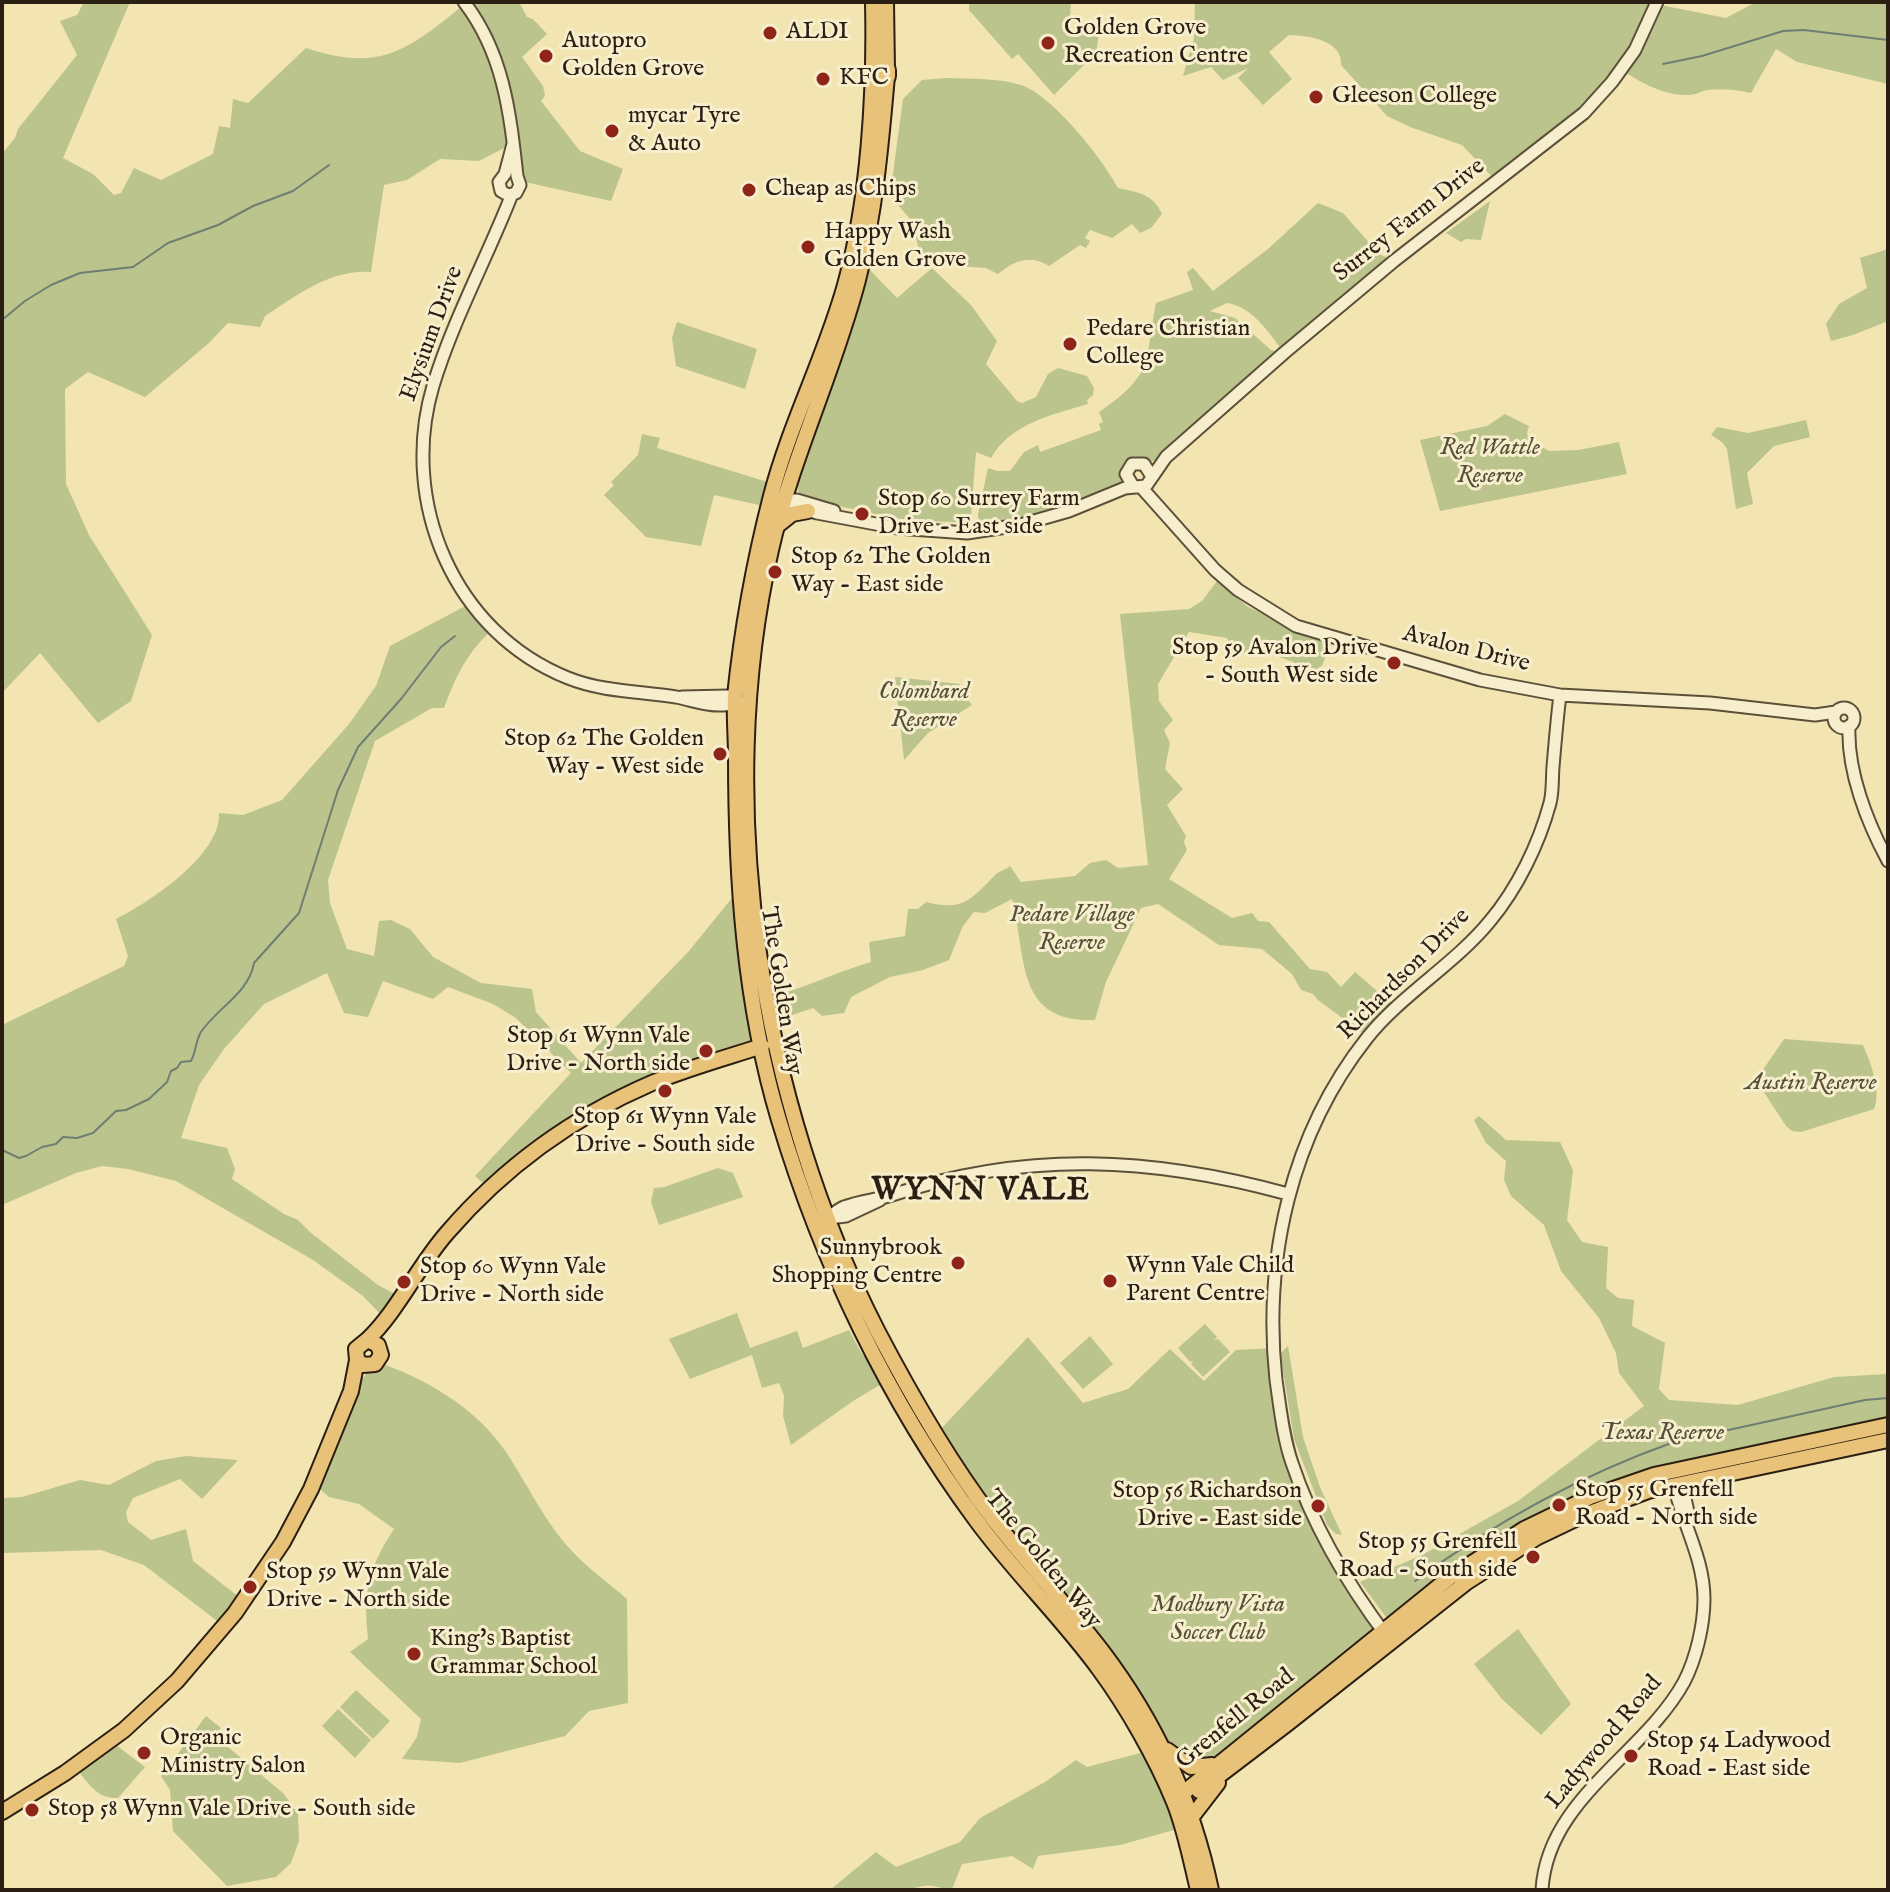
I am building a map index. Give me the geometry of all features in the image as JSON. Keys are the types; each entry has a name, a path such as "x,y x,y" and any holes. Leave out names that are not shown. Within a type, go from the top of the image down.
{"main road":[{"path":"771,523 785,449 846,279 859,216 875,73 873,2"},
{"path":"778,494 858,282 873,208 887,73 886,2"},
{"path":"771,523 808,511"},
{"name":"The Golden Way","path":"771,523 746,612 739,873 762,1046 779,1120 822,1221 864,1335 918,1433 975,1518 1108,1681 1191,1818 1211,1890"},
{"name":"The Golden Way","path":"742,703 749,844 760,948 779,1056 822,1221 871,1318 936,1434 997,1524 1107,1657 1139,1704 1161,1745 1180,1798 1198,1890"},
{"path":"364,1363 356,1349 388,1316 424,1261 489,1188 543,1144 579,1121 651,1084 710,1061 762,1046 773,1027"},
{"path":"762,1046 779,1056"},
{"path":"364,1363 379,1359 388,1316"},
{"path":"367,1340 375,1342 380,1349"},
{"path":"3,1810 65,1773 124,1730 177,1681 215,1638 254,1588 296,1519 364,1363"},
{"name":"Grenfell Road","path":"1180,1798 1237,1762 1472,1561 1516,1533 1590,1497 1888,1425"},
{"name":"Grenfell Road","path":"1676,1477 1888,1440"},
{"name":"Grenfell Road","path":"1180,1798 1218,1763 1387,1636"},
{"path":"1161,1745 1191,1767 1218,1763"},
{"path":"1191,1818 1237,1762"}],"street":[{"path":"464,2 481,28 501,72 509,105 513,144 511,175 520,185 508,194 500,189 499,182 511,175"},
{"name":"Surrey Farm Drive","path":"778,494 808,511 897,528 967,533 1020,525 1069,511 1140,481 1349,298 1584,113 1635,50 1657,2"},
{"name":"Elysium Drive","path":"508,194 501,222 433,386 425,420 422,456 433,531 463,594 496,631 567,678 600,688 677,697 728,696 742,703"},
{"name":"Surrey Farm Drive","path":"1140,481 1127,470 1132,464 1144,464 1166,457"},
{"name":"Avalon Drive","path":"1144,464 1151,470 1140,481 1195,550 1238,590 1296,626 1480,680 1560,695 1710,703 1815,715 1840,722 1849,740 1867,815 1888,861"},
{"name":"Surrey Farm Drive","path":"778,494 849,518"},
{"name":"Richardson Drive","path":"1387,1636 1328,1546 1291,1462 1279,1402 1272,1314 1274,1271 1288,1194 1318,1113 1369,1035 1490,921 1526,865 1550,802 1560,695"},
{"path":"822,1221 840,1208 917,1186 989,1171 1078,1163 1181,1169 1288,1194"},
{"name":"Ladywood Road","path":"1542,1890 1543,1875 1556,1838 1582,1800 1662,1714 1685,1680 1699,1637 1704,1599 1700,1567 1676,1493 1676,1477"}],"green space":[{"path":"84,2 130,2 63,158 93,174 114,195 121,193 134,168 161,180 213,154 219,126 230,128 233,99 248,103 306,48 355,58 392,53 426,34 464,2 519,2 527,17 547,34 522,57 543,86 545,96 541,101 580,151 623,169 611,201 520,181 512,144 479,161 440,159 407,180 384,185 371,272 342,275 315,285 265,316 260,327 228,323 145,397 88,372 65,389 66,484 89,535 152,635 131,701 98,723 40,653 2,693 2,154 77,55 60,21 77,15"},
{"name":"Golden Grove Recreation Centre","path":"969,2 1071,2 1069,31 1099,34 1096,53 1054,95 1018,54 1012,59 969,10"},
{"path":"1195,2 1657,2 1612,82 1496,181 1462,145 1387,116 1341,65 1337,50 1323,41 1289,35 1269,52 1292,79 1263,105 1238,78 1248,68 1223,80 1211,67 1183,76 1194,38"},
{"path":"1756,2 1888,2 1888,84 1797,62 1776,49 1751,93 1718,89 1692,95 1672,94 1647,85 1625,72 1660,5 1726,18"},
{"path":"922,80 1003,81 1033,91 1076,129 1118,188 1149,198 1162,214 1151,228 1140,233 1132,224 1112,238 1090,230 1085,238 1090,241 1086,248 1080,245 1049,266 1035,260 1022,261 998,274 986,268 956,266 943,258 924,255 918,246 912,221 890,196 903,99"},
{"path":"1490,201 1481,240 1466,239 1461,242 1446,233"},
{"path":"1318,203 1343,213 1379,254 1394,261 1166,457 1144,464 1136,463 1127,477 1103,496 979,531 978,514 988,468 1010,471 1024,452 1038,445 1040,452 1101,430 1099,424 1103,422 1099,412 1130,387 1144,365 1156,303 1193,290 1187,272 1193,268 1213,291 1268,249","holes":["1227,303 1236,305 1259,322 1283,352 1271,350 1235,318 1210,311"]},
{"path":"1888,249 1888,321 1831,341 1826,324 1839,304 1867,288 1860,258"},
{"path":"868,268 897,298 932,268 971,305 997,341 986,364 1017,401 1022,403 1036,397 1048,374 1058,368 1087,376 1094,388 1088,404 1021,428 999,446 991,458 976,452 971,516 956,522 909,521 843,507 800,495 798,491 798,480 851,330"},
{"path":"677,322 757,349 745,389 676,366 672,338"},
{"name":"Red Wattle Reserve","path":"1505,414 1529,426 1529,440 1549,451 1579,450 1619,442 1627,474 1440,511 1420,440 1487,426"},
{"path":"1806,420 1810,437 1774,446 1747,473 1753,504 1736,509 1727,449 1711,435 1717,427 1748,433"},
{"path":"642,434 660,438 657,448 774,484 768,507 714,495 701,546 646,537 604,495 614,485 611,482 638,455"},
{"name":"Pedare Village Reserve","path":"1217,581 1248,607 1324,641 1328,650 1322,666 1314,670 1258,649 1236,655 1227,638 1189,632 1158,684 1159,701 1173,720 1164,730 1170,743 1165,769 1183,789 1167,805 1186,836 1184,842 1187,850 1169,879 1232,918 1252,913 1258,921 1269,922 1310,969 1327,972 1341,987 1355,972 1391,1003 1364,1034 1313,994 1301,990 1292,974 1262,949 1219,945 1158,904 1141,908 1106,982 1095,1020 1069,1018 1050,1011 1037,998 1029,982 1012,899 985,913 974,912 963,926 949,960 923,970 890,977 851,997 844,1013 822,1016 813,1008 781,1019 777,995 871,962 869,942 905,936 908,909 918,909 926,902 948,905 964,902 1010,866 1021,882 1075,876 1090,863 1106,860 1118,868 1148,865 1120,614 1189,609 1202,601"},
{"path":"471,603 494,628 463,665 444,708 432,708 375,741 328,880 330,903 347,949 374,956 379,921 391,920 410,929 433,957 481,983 532,989 536,1012 581,1063 689,951 740,888 762,1046 605,1106 489,1188 475,1176 571,1073 516,1018 493,1004 448,987 433,999 383,981 368,1017 344,1013 327,973 264,1004 224,1049 199,1085 181,1138 227,1148 235,1169 232,1179 298,1220 378,1285 399,1296 385,1319 363,1296 313,1260 176,1181 102,1166 76,1173 2,1205 2,1025 124,966 128,956 116,919 164,889 196,861 217,829 219,813 243,815 282,800 349,724 376,686 390,646"},
{"name":"Colombard Reserve","path":"895,677 960,684 961,692 972,705 928,733 904,760"},
{"name":"Austin Reserve","path":"1784,1039 1863,1045 1876,1085 1874,1109 1801,1132 1792,1131 1756,1080"},
{"name":"Texas Reserve","path":"1479,1116 1506,1140 1560,1142 1573,1170 1567,1220 1582,1242 1608,1247 1606,1288 1618,1298 1634,1300 1632,1326 1665,1343 1659,1389 1669,1400 1738,1405 1834,1377 1888,1374 1888,1420 1567,1503 1392,1618 1386,1617 1360,1582 1424,1554 1518,1501 1644,1406 1619,1373 1616,1353 1599,1318 1561,1271 1544,1225 1511,1196 1504,1180 1506,1161 1486,1143 1474,1120"},
{"path":"718,1168 733,1173 743,1197 659,1225 651,1202 654,1188"},
{"path":"737,1313 750,1348 797,1331 803,1348 849,1330 862,1354 890,1383 878,1386 853,1401 791,1445 783,1416 784,1396 779,1383 762,1388 752,1355 690,1379 669,1339"},
{"path":"1205,1324 1217,1337 1214,1340 1218,1339 1230,1352 1203,1377 1191,1364 1193,1361 1190,1362 1178,1348"},
{"path":"1090,1336 1113,1364 1083,1389 1060,1363"},
{"name":"Modbury Vista Soccer Club","path":"1028,1337 1083,1403 1128,1389 1170,1349 1204,1381 1236,1350 1273,1348 1291,1462 1328,1546 1382,1631 1218,1763 1196,1768 1159,1741 936,1434"},
{"path":"1288,1346 1303,1437 1320,1487 1342,1535 1336,1534 1327,1525 1294,1439 1281,1358 1281,1353"},
{"path":"377,1362 432,1386 480,1422 506,1452 561,1539 627,1599 628,1703 589,1711 565,1736 460,1763 402,1759 417,1737 421,1719 350,1652 368,1639 366,1608 369,1581 378,1556 394,1529 359,1504 329,1497 320,1489 351,1391"},
{"path":"186,1456 238,1460 202,1499 180,1479 133,1498 126,1512 128,1522 151,1540 186,1529 193,1561 244,1601 225,1627 144,1565 101,1550 2,1553 2,1498 22,1497 80,1480 109,1485 156,1461"},
{"path":"1518,1629 1571,1704 1541,1735 1502,1699 1474,1664"},
{"path":"356,1690 390,1721 373,1739 340,1707"},
{"path":"338,1709 371,1740 355,1758 322,1726"},
{"path":"206,1716 221,1728 216,1737 284,1794 298,1814 299,1841 291,1863 276,1877 227,1886 173,1831 170,1790 161,1776"},
{"path":"116,1745 145,1767 118,1798 111,1798 91,1787 79,1772"},
{"path":"1148,1751 1181,1828 1120,1845 1038,1856 1033,1869 1012,1856 962,1864 953,1887 947,1890 922,1886 896,1891 830,1890 876,1852 896,1867 960,1842 980,1818 1045,1782 1076,1760 1087,1767"}],"waterway":[{"path":"1663,64 1702,56 1783,31 1804,30 1888,40"},
{"path":"2,320 51,285 80,273 133,267 168,243 218,225 253,206 293,191 329,165"},
{"path":"2,1150 19,1158 56,1144 63,1137 77,1138 93,1133 116,1111 126,1110 149,1099 167,1082 171,1071 181,1062 191,1061 201,1032 239,992 254,963 299,913 338,790 358,747 401,699 441,647 455,636"},
{"path":"1415,1581 1507,1520 1572,1485 1639,1455 1674,1442 1865,1400 1888,1398"}],"place":[{"name":"ALDI","path":"770,33"},
{"name":"Golden Grove Recreation Centre","path":"1048,43"},
{"name":"Autopro Golden Grove","path":"546,56"},
{"name":"KFC","path":"823,79"},
{"name":"Gleeson College","path":"1316,97"},
{"name":"mycar Tyre & Auto","path":"612,131"},
{"name":"Cheap as Chips","path":"749,190"},
{"name":"Happy Wash Golden Grove","path":"808,247"},
{"name":"Pedare Christian College","path":"1070,344"},
{"name":"Stop 60 Surrey Farm Drive - East side","path":"862,514"},
{"name":"Stop 62 The Golden Way - East side","path":"775,572"},
{"name":"Stop 59 Avalon Drive - South West side","path":"1394,663"},
{"name":"Stop 62 The Golden Way - West side","path":"720,754"},
{"name":"Stop 61 Wynn Vale Drive - North side","path":"706,1051"},
{"name":"Stop 61 Wynn Vale Drive - South side","path":"665,1091"},
{"name":"Sunnybrook Shopping Centre","path":"958,1263"},
{"name":"Wynn Vale Child Parent Centre","path":"1110,1281"},
{"name":"Stop 60 Wynn Vale Drive - North side","path":"404,1282"},
{"name":"Stop 55 Grenfell Road - North side","path":"1559,1505"},
{"name":"Stop 56 Richardson Drive - East side","path":"1318,1506"},
{"name":"Stop 55 Grenfell Road - South side","path":"1533,1557"},
{"name":"Stop 59 Wynn Vale Drive - North side","path":"250,1587"},
{"name":"King's Baptist Grammar School","path":"414,1654"},
{"name":"Organic Ministry Salon","path":"144,1753"},
{"name":"Stop 54 Ladywood Road - East side","path":"1631,1756"},
{"name":"Stop 58 Wynn Vale Drive - South side","path":"32,1810"}],"district":[{"name":"WYNN VALE","path":"981,1192"}]}
